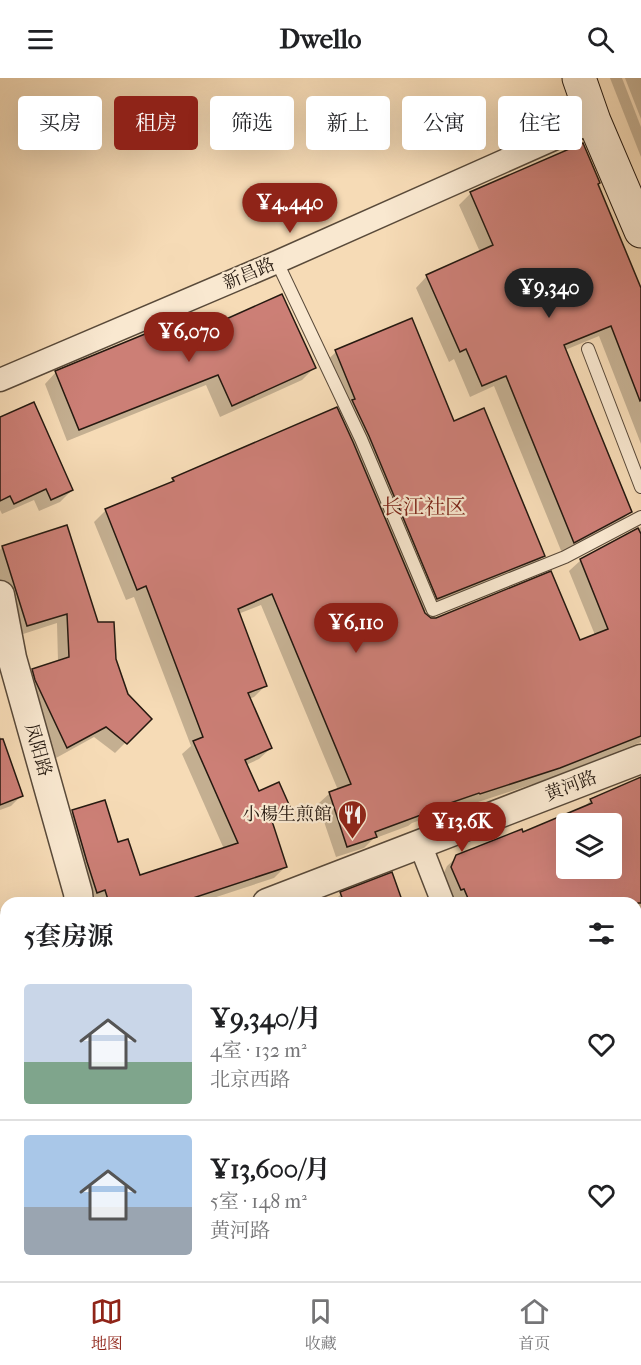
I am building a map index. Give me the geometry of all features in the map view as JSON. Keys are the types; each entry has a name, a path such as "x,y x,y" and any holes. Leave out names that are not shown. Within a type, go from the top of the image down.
{"main road":[{"path":"579,78 594,121 638,217"}],"street":[{"name":"新昌路","path":"0,380 192,301 594,121"},
{"name":"凤阳路","path":"0,596 4,638 12,658 78,897"},
{"name":"黄河路","path":"283,897 641,759"},
{"path":"420,844 441,897"}],"lane":[{"path":"267,268 361,439 433,610 565,557 641,517"},
{"path":"588,348 641,487"}],"building":[{"path":"582,143 641,288 641,400 611,326 564,345 632,512 574,543 506,376 482,386 466,349 460,352 426,275 493,245 470,192 567,150 582,150"},
{"path":"282,294 316,368 232,406 218,375 79,430 55,371 179,320 186,337"},
{"path":"412,318 454,421 484,408 545,556 437,599 352,400 355,399 335,350"},
{"path":"34,402 73,490 51,500 46,489 14,504 10,496 0,501 0,417"},
{"path":"337,407 425,613 431,618 436,618 551,571 580,640 608,629 580,559 638,528 641,534 641,736 560,768 421,813 421,815 375,832 377,837 347,847 329,792 351,784 272,594 238,609 267,686 248,693 272,748 245,760 259,791 279,782 291,809 271,818 287,867 196,897 107,897 105,890 97,893 72,810 105,800 118,842 128,839 140,875 238,843 193,741 203,737 146,586 137,590 105,509 174,481 172,478"},
{"path":"67,525 98,622 114,622 116,659 128,694 152,719 127,744 106,727 67,748 35,680 32,669 69,657 67,614 27,626 2,546"},
{"path":"0,739 3,739 23,796 0,805"},
{"path":"641,777 641,897 467,897 464,889 461,890 451,867 456,855 556,818 556,879 622,879 622,813 568,813 592,803 590,799"},
{"path":"392,872 401,897 342,897 340,892"}],"place":[{"name":"小楊生煎館","path":"353,840"}],"district":[{"name":"长江社区","path":"424,507"}]}
